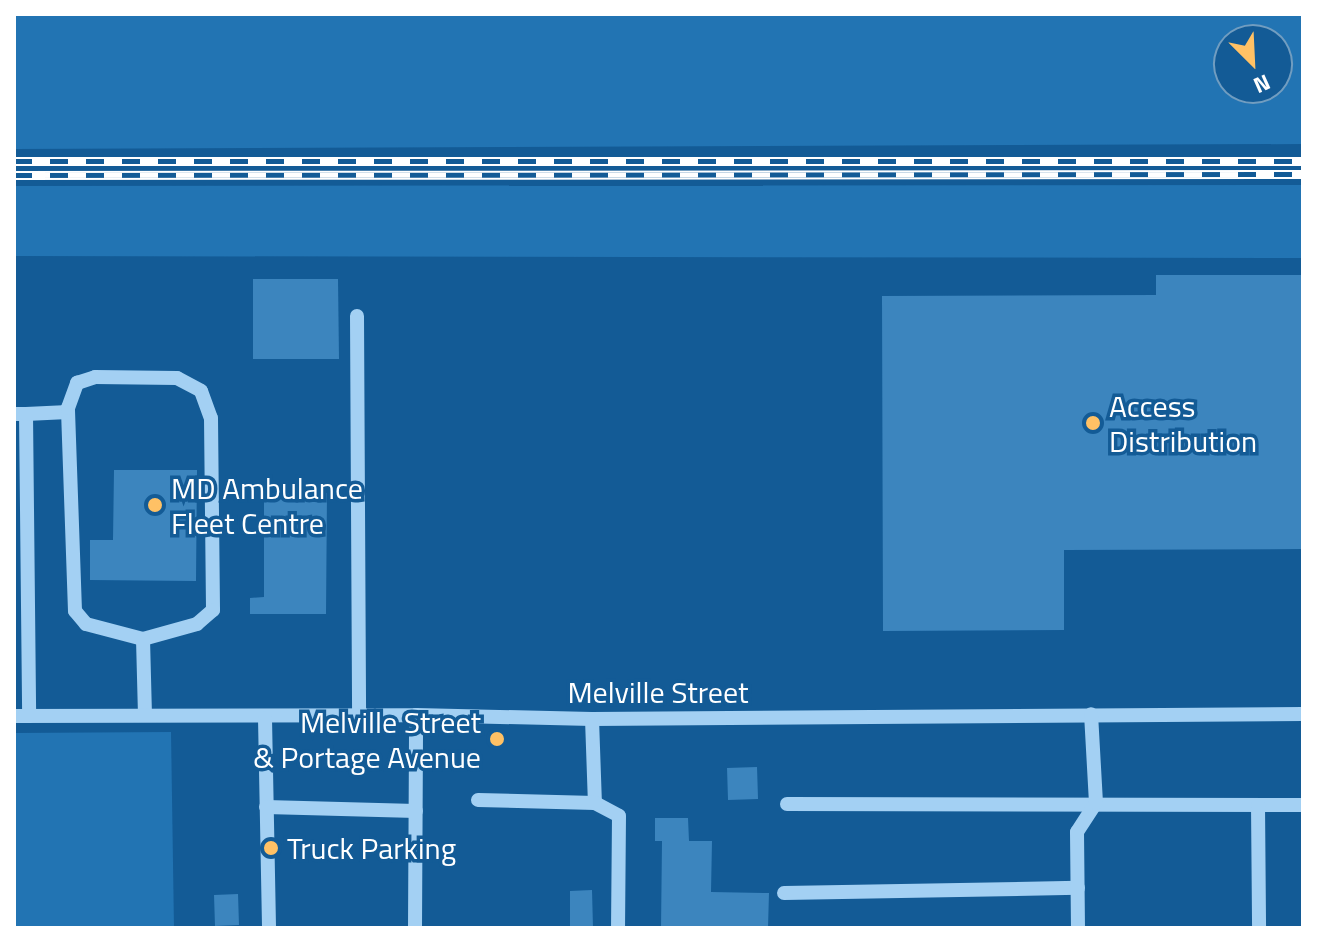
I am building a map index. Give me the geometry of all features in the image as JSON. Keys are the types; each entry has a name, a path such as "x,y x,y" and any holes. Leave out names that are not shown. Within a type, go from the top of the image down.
{"street":[{"path":"357,316 359,717"},
{"path":"95,377 177,378 201,391 211,418 213,610 197,624 143,639 86,624 75,611 68,412 77,383 95,377"},
{"path":"21,716 20,414 68,412"},
{"path":"143,639 145,715"},
{"path":"1078,928 1077,832 1096,803 1091,714"},
{"name":"Melville Street","path":"21,716 265,718 416,715 592,719 1303,714"},
{"path":"415,928 416,715"},
{"path":"265,718 269,928"},
{"path":"592,719 595,803"},
{"path":"478,800 595,803 619,816 618,928"},
{"path":"787,804 1303,805"},
{"path":"1258,805 1259,928"},
{"path":"266,807 416,811"},
{"path":"784,893 1078,888"}],"shaded area":[{"path":"14,14 1303,14 1303,144 14,149"},
{"path":"1303,185 1303,258 14,256 14,186"},
{"path":"171,732 174,928 14,928 14,733"}],"building":[{"name":"Access Distribution","path":"1156,275 1303,275 1303,549 1064,550 1064,630 883,631 882,296 1156,295"},
{"path":"253,279 338,279 339,359 253,359"},
{"name":"MD Ambulance Fleet Centre","path":"114,470 197,470 196,581 90,580 90,540 113,540"},
{"path":"264,493 327,493 326,614 250,614 250,598 264,597"},
{"path":"757,767 758,799 728,800 727,768"},
{"path":"655,818 688,818 689,841 712,841 711,892 769,893 768,928 661,928 662,841 655,841"},
{"path":"592,890 593,928 570,928 570,891"},
{"path":"238,894 239,925 215,926 214,895"}],"railway":[{"path":"14,161 1303,161"},
{"path":"14,175 1303,174"}],"place":[{"name":"Access Distribution","path":"1093,423"},
{"name":"MD Ambulance Fleet Centre","path":"155,505"},
{"name":"Melville Street & Portage Avenue","path":"497,739"},
{"name":"Truck Parking","path":"271,848"}]}
